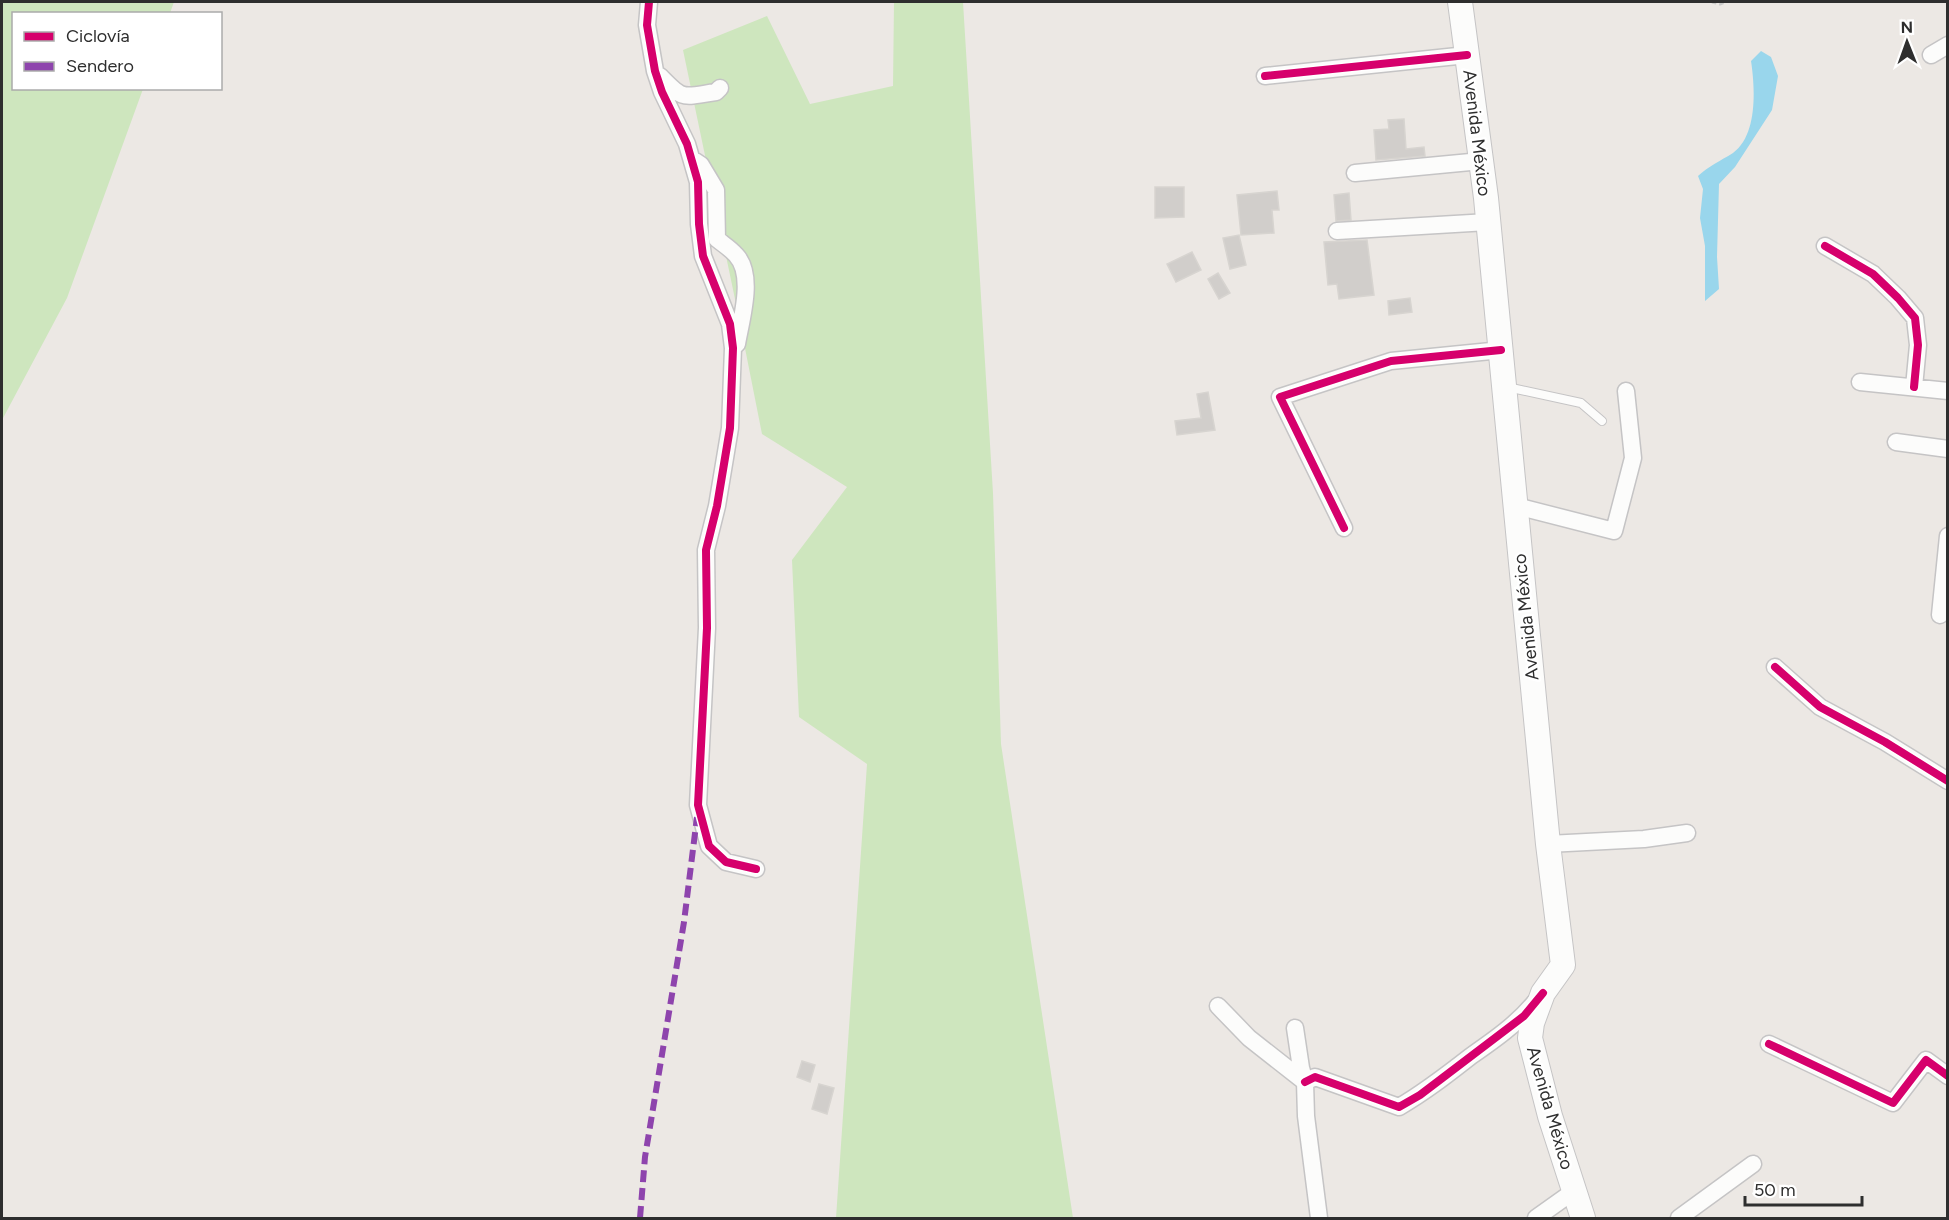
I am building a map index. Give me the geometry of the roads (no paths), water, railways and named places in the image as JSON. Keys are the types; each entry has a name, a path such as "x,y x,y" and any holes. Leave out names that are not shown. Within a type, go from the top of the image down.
{"main road":[{"name":"Avenida México","path":"1460,2 1488,222 1548,844 1563,965 1543,993 1530,1038 1550,1116 1583,1218"}],"street":[{"path":"649,2 647,25 655,71 662,92 687,144 698,182 699,224 703,256 730,324 733,358 730,428 717,506 706,550 707,628 698,805 709,846 726,862 756,869"},
{"path":"1931,55 1947,45"},
{"path":"1264,76 1467,55"},
{"path":"655,71 675,93 683,96 716,92 720,88"},
{"path":"691,160 701,165 716,190 717,239 736,255 743,267 747,297 733,358"},
{"path":"1355,173 1481,160"},
{"path":"1337,231 1488,222"},
{"path":"1825,246 1873,274 1915,318 1918,345 1914,387"},
{"path":"1344,528 1281,397 1391,361 1501,350"},
{"path":"1860,382 1947,391"},
{"path":"1516,506 1614,531 1633,458 1626,391"},
{"path":"1896,442 1947,449"},
{"path":"1940,615 1947,536"},
{"path":"1775,667 1820,707 1885,742 1947,781"},
{"path":"1548,844 1644,839 1687,833"},
{"path":"1305,1082 1315,1077 1399,1107 1420,1095 1524,1016 1543,993"},
{"path":"1218,1006 1249,1038 1305,1082"},
{"path":"1295,1028 1305,1082 1306,1116 1321,1218"},
{"path":"1769,1044 1893,1103 1926,1060 1947,1076"},
{"path":"1679,1218 1753,1164"},
{"path":"1536,1218 1574,1191"}],"lane":[{"path":"1504,386 1581,403 1602,421"}],"water":[{"path":"1761,51 1771,57 1778,76 1772,110 1735,167 1719,184 1717,257 1719,289 1705,301 1705,246 1700,218 1703,189 1698,176 1733,153 1747,135 1754,97 1751,61"}]}
